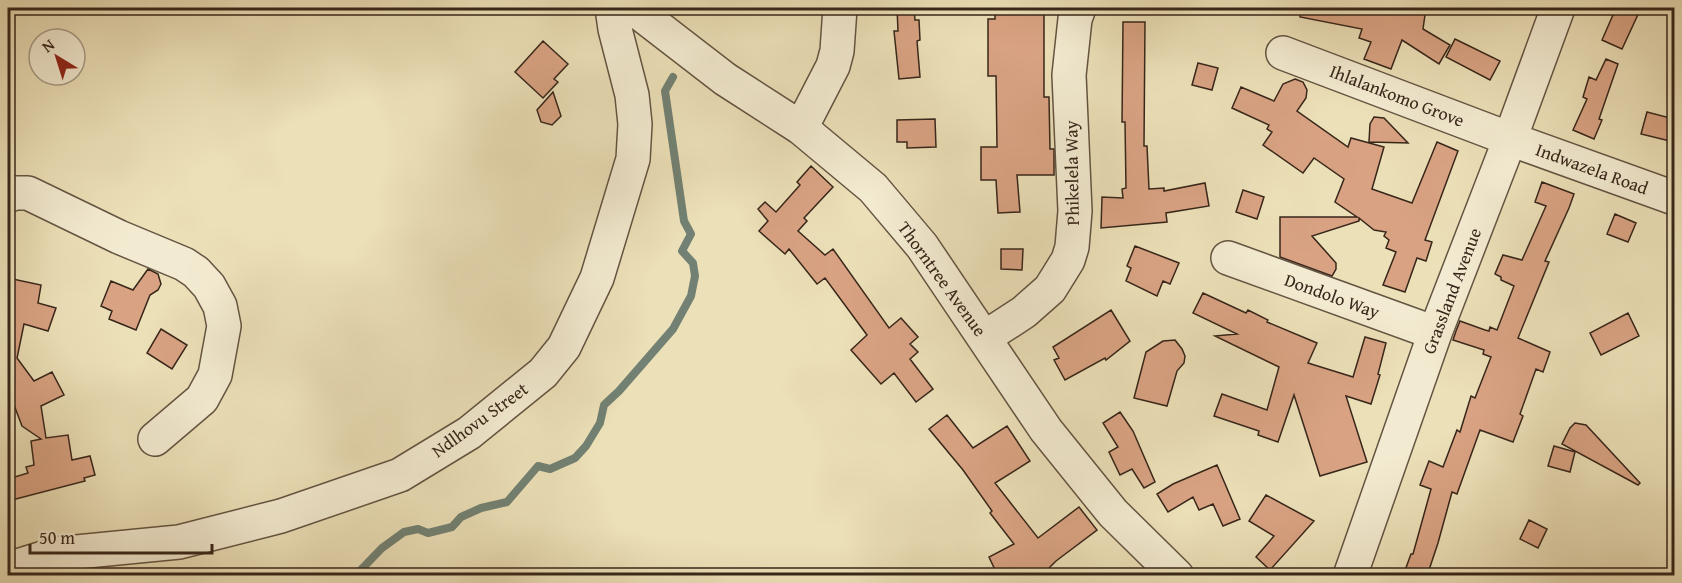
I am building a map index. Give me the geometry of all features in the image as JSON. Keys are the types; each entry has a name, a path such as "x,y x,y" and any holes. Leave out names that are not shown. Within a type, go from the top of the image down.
{"street":[{"name":"Ndlhovu Street","path":"8,569 56,554 179,542 281,516 400,475 469,433 543,373 564,347 597,278 633,159 635,124 632,95 612,8"},
{"name":"Thorntree Avenue","path":"633,8 725,79 801,128 873,188 922,246 1046,430 1113,513 1177,576"},
{"path":"801,128 833,66 837,51 840,8"},
{"name":"Phikelela Way","path":"984,338 1024,312 1050,289 1068,260 1072,247 1076,212 1069,75 1075,19 1079,8"},
{"name":"Grassland Avenue","path":"1350,576 1435,333 1558,8"},
{"name":"Ihlalankomo Grove","path":"1283,53 1510,139"},
{"name":"Indwazela Road","path":"1510,139 1674,198"},
{"path":"8,196 14,193 28,193 119,237 184,264 196,272 209,286 220,306 224,326 215,375 202,399 155,439"},
{"name":"Dondolo Way","path":"1228,258 1435,333"}],"building":[{"path":"897,8 914,8 915,20 919,20 920,40 917,41 920,77 899,79 894,31 898,31"},
{"path":"1301,8 1426,8 1423,29 1450,45 1439,64 1402,40 1391,69 1364,59 1371,42 1359,38 1362,29 1300,17"},
{"path":"1616,8 1641,8 1622,49 1602,40"},
{"path":"995,13 1044,13 1044,97 1049,97 1050,149 1054,149 1054,175 1017,175 1020,212 998,213 996,180 981,180 981,147 997,147 996,76 988,76 988,19 995,19"},
{"path":"1123,22 1145,22 1144,146 1147,146 1149,189 1164,188 1164,191 1205,183 1209,206 1166,213 1167,222 1101,228 1102,197 1123,198 1122,189 1126,188 1125,122 1122,122"},
{"path":"1455,39 1500,61 1490,80 1446,57"},
{"path":"543,41 568,64 554,79 558,82 543,98 515,72"},
{"path":"1606,59 1618,64 1599,119 1602,120 1594,139 1573,130 1587,99 1583,97 1589,77 1596,80"},
{"path":"1198,63 1218,68 1212,90 1192,85"},
{"path":"1295,79 1303,82 1307,90 1306,98 1297,111 1348,147 1351,138 1384,147 1372,189 1412,203 1437,142 1458,151 1425,240 1432,242 1426,261 1417,258 1405,292 1383,285 1396,252 1386,248 1389,240 1384,236 1386,232 1374,230 1359,218 1359,221 1312,236 1336,263 1332,276 1280,257 1280,217 1357,217 1335,202 1344,179 1314,158 1303,173 1263,145 1272,132 1267,129 1269,125 1232,108 1241,87 1274,101 1283,84"},
{"path":"553,92 561,116 552,125 541,122 537,110"},
{"path":"1647,112 1674,119 1674,142 1641,134"},
{"path":"1374,117 1384,118 1408,143 1369,142 1370,124"},
{"path":"935,119 936,147 907,148 907,142 897,142 897,120"},
{"path":"811,166 833,187 804,218 807,221 798,231 825,255 833,249 889,328 901,318 918,337 910,344 918,352 910,359 933,389 916,402 894,373 881,384 851,350 867,335 825,278 817,284 789,249 785,254 759,231 768,221 758,209 765,202 776,212 800,185 797,182"},
{"path":"1542,182 1574,194 1545,261 1549,262 1518,338 1550,352 1543,372 1536,369 1513,442 1480,430 1457,494 1452,492 1427,576 1403,576 1411,554 1413,554 1431,489 1420,485 1429,461 1443,467 1457,430 1460,432 1471,396 1475,398 1491,357 1483,354 1484,350 1453,340 1456,331 1460,321 1489,331 1490,327 1497,330 1514,286 1501,280 1501,277 1495,274 1503,255 1522,260 1546,206 1535,202"},
{"path":"1243,190 1264,197 1257,219 1236,212"},
{"path":"1615,214 1636,223 1628,242 1607,234"},
{"path":"1135,246 1179,263 1170,284 1163,281 1157,296 1126,281 1131,268 1127,266"},
{"path":"1001,249 1023,249 1022,270 1001,269"},
{"path":"148,269 158,274 161,284 158,290 150,295 136,330 109,319 112,311 101,306 111,281 133,290"},
{"path":"8,278 41,285 38,303 56,308 48,331 24,324 17,358 34,381 52,372 64,395 41,406 46,438 68,435 72,460 90,456 95,475 84,478 85,481 8,501 8,479 28,473 26,467 34,465 31,441 41,439 22,426 8,389"},
{"path":"1203,293 1246,313 1248,310 1268,320 1267,322 1317,343 1308,363 1353,377 1365,337 1386,343 1378,374 1380,375 1371,404 1346,396 1367,462 1320,476 1294,395 1278,442 1258,435 1259,431 1214,416 1222,394 1267,410 1279,367 1215,336 1237,334 1193,313"},
{"path":"1111,310 1130,341 1106,360 1105,358 1065,380 1054,360 1059,358 1053,347"},
{"path":"1628,313 1639,336 1601,355 1590,333"},
{"path":"161,329 187,345 172,369 147,353"},
{"path":"1175,340 1185,356 1184,363 1177,371 1167,406 1134,398 1146,352 1163,341"},
{"path":"1120,412 1133,431 1155,482 1144,488 1132,469 1120,475 1109,452 1118,447 1103,423"},
{"path":"947,415 973,448 1007,426 1030,461 995,483 1038,538 1079,507 1097,530 1056,561 1041,576 998,576 989,557 1014,544 990,513 992,511 963,470 929,429"},
{"path":"1575,423 1586,425 1640,483 1638,485 1562,444"},
{"path":"1554,446 1575,452 1570,472 1548,466"},
{"path":"1217,465 1240,519 1223,526 1213,504 1199,510 1193,497 1168,512 1157,494 1173,484"},
{"path":"1266,495 1314,521 1270,570 1256,557 1274,536 1249,521"},
{"path":"1529,520 1547,529 1538,548 1520,539"}],"waterway":[{"path":"355,576 382,548 404,532 418,529 428,533 452,527 461,517 481,508 507,502 538,466 550,469 575,458 586,446 600,423 604,405 673,329 691,296 695,276 693,263 682,251 691,234 684,221 665,91 673,77"}]}
